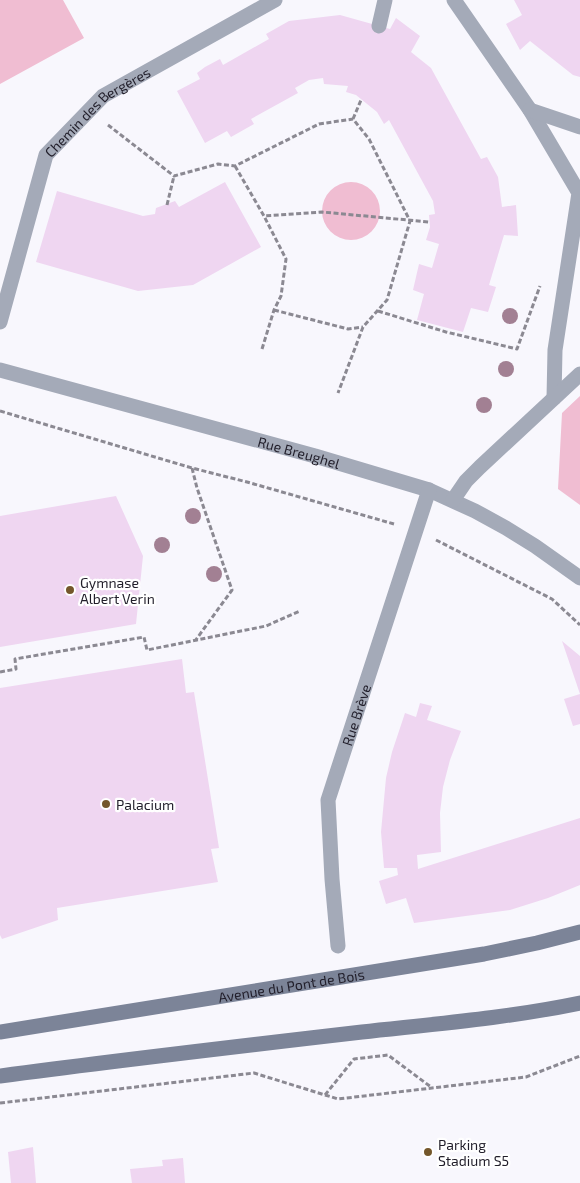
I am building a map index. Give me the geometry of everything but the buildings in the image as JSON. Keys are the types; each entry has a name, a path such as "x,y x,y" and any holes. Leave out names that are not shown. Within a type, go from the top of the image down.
{"main road":[{"name":"Avenue du Pont de Bois","path":"0,1032 484,954 580,932"},
{"path":"0,1076 136,1058 458,1021 580,1003"}],"street":[{"name":"Chemin des Bergères","path":"0,322 46,155 103,96 275,0"},
{"path":"379,26 385,0"},
{"path":"454,0 530,110 579,193 554,350 554,398"},
{"path":"530,110 580,127"},
{"name":"Rue Breughel","path":"0,370 315,456 429,490 453,500 506,528 580,578"},
{"path":"453,500 480,466 580,374"},
{"name":"Rue Brève","path":"338,946 333,898 328,800 429,490"}],"path":[{"path":"353,119 361,100"},
{"path":"89,111 174,176"},
{"path":"174,176 218,164 235,166 318,124 353,119"},
{"path":"338,393 363,328 387,300 410,221 369,139 353,119"},
{"path":"235,166 286,259 281,296 274,310 262,349"},
{"path":"167,205 174,176"},
{"path":"264,216 322,212 429,222"},
{"path":"378,311 446,332 517,349 541,283"},
{"path":"274,310 348,329 363,328"},
{"path":"0,411 192,468 417,530 552,599 580,625"},
{"path":"192,468 232,590 196,641"},
{"path":"0,672 16,669 14,659 144,637 147,650 266,626 300,611"},
{"path":"325,1095 354,1060 388,1055 432,1088"},
{"path":"0,1103 254,1073 338,1100 526,1076 580,1056"}],"shaded area":[{"path":"0,0 63,0 84,38 0,84"},
{"path":"351,182 362,184 375,195 380,211 378,222 367,235 351,240 340,238 327,227 322,211 324,200 335,187"},
{"path":"580,396 580,505 558,489 562,413"}],"place":[{"name":"Gymnase Albert Verin","path":"70,590"},
{"name":"Palacium","path":"106,804"},
{"name":"Parking Stadium S5","path":"428,1152"}]}
